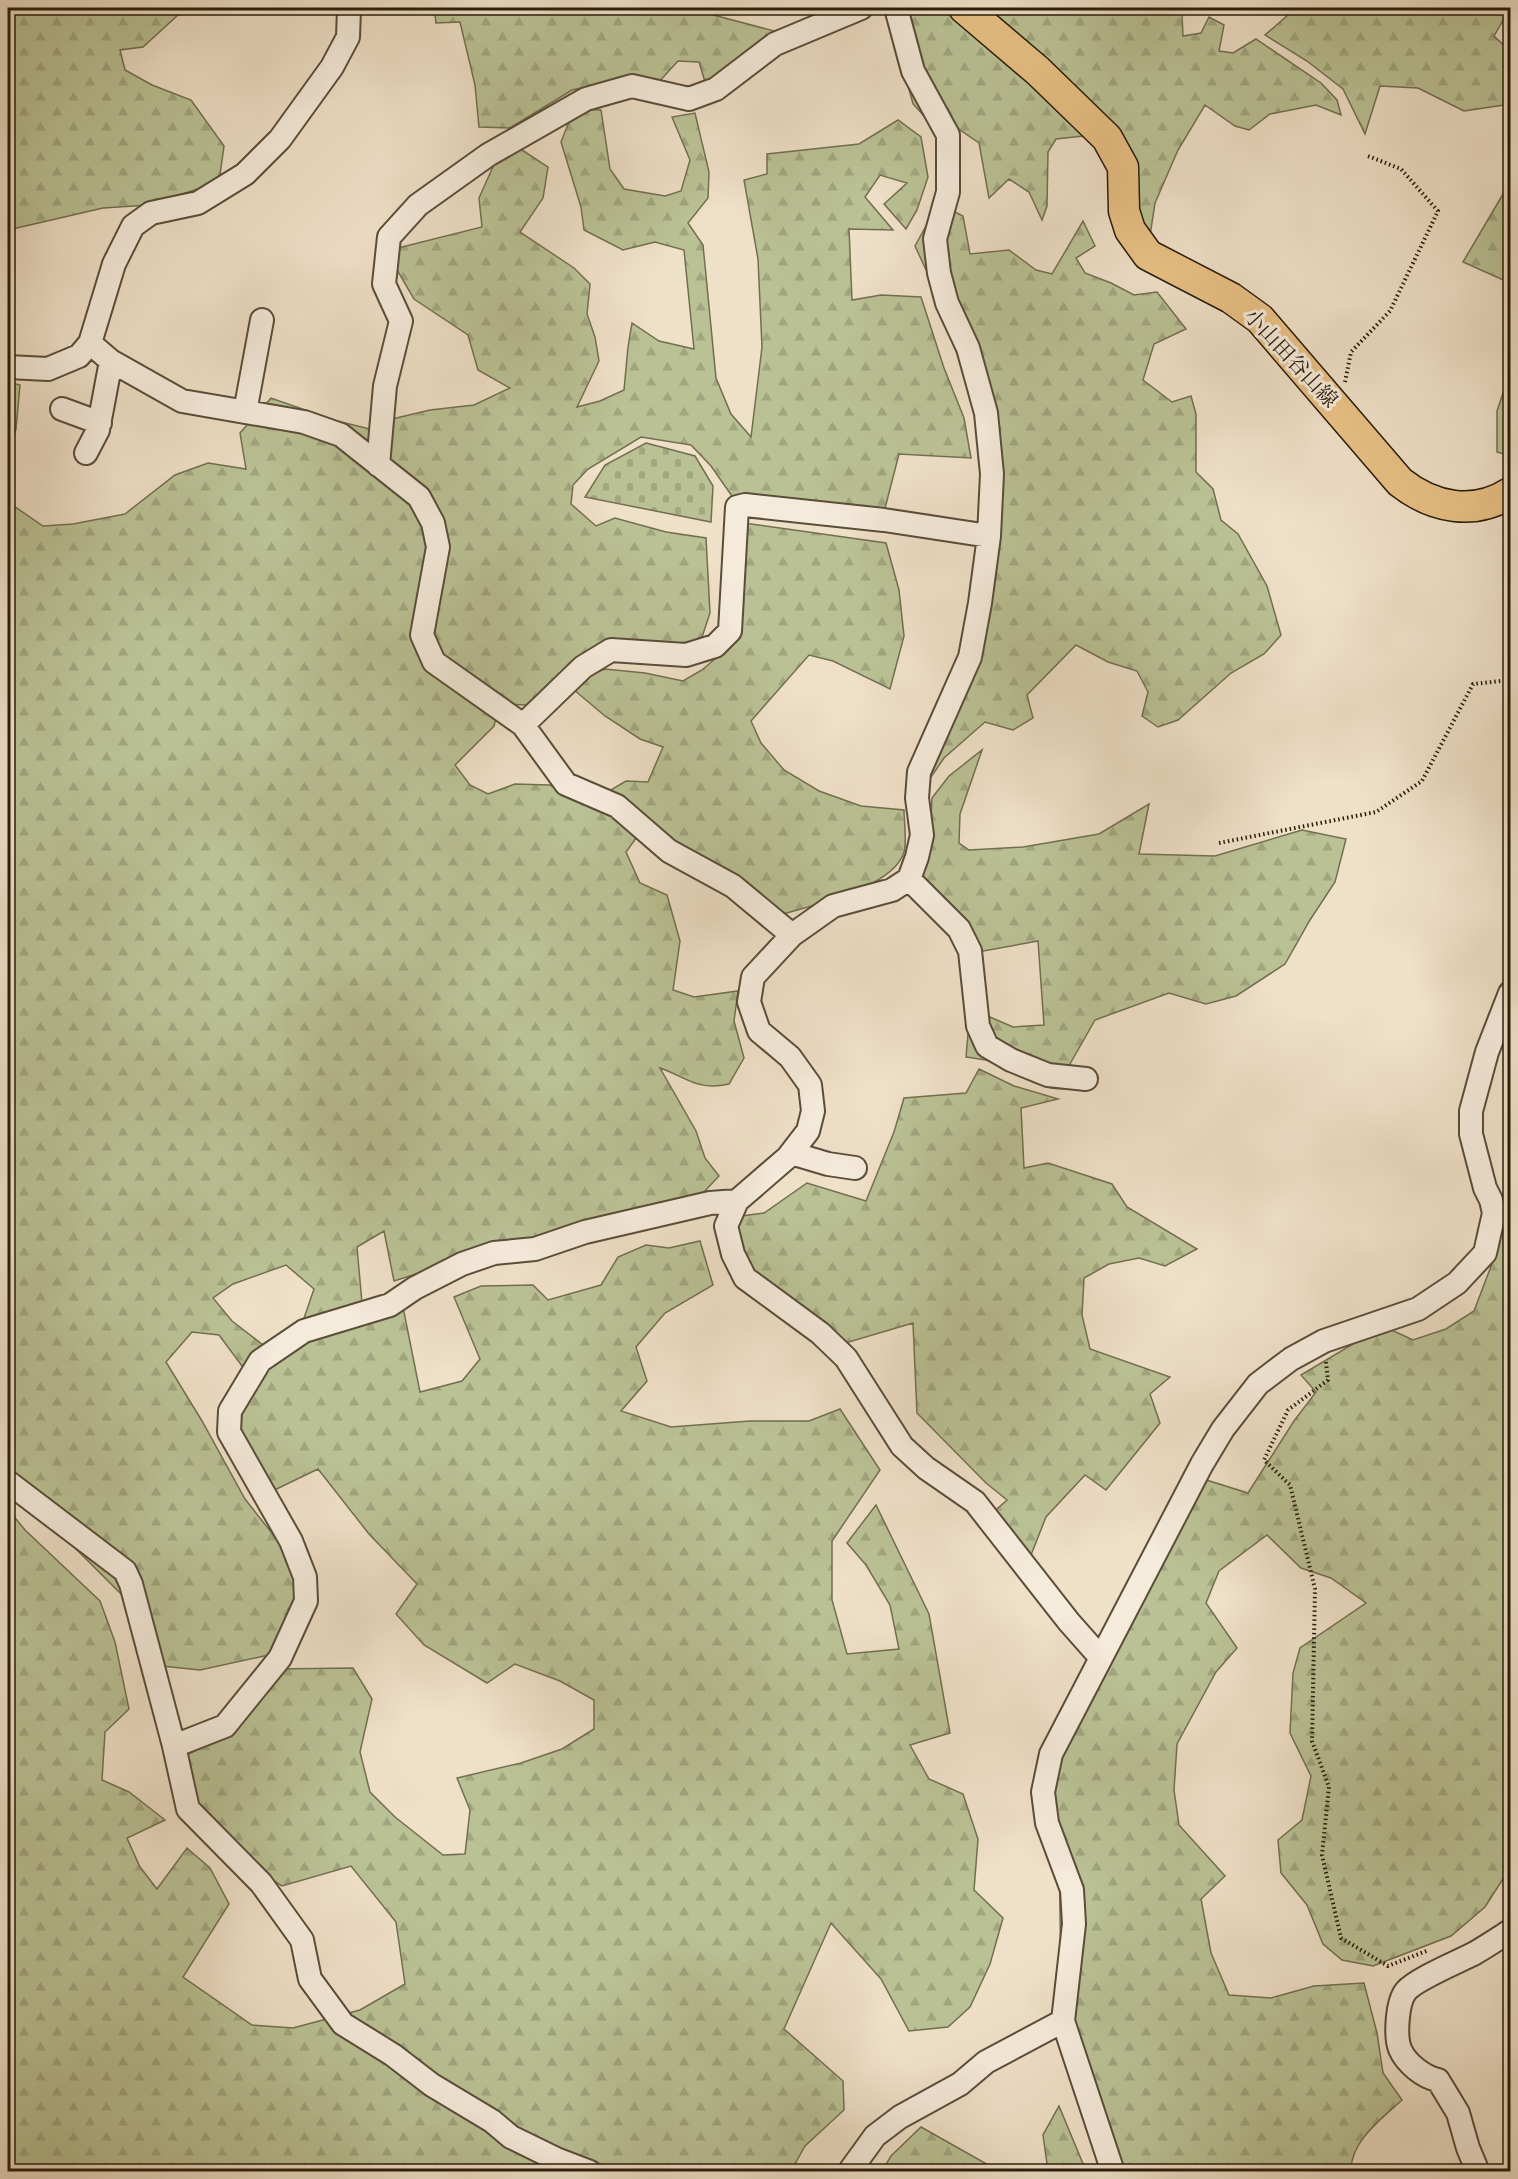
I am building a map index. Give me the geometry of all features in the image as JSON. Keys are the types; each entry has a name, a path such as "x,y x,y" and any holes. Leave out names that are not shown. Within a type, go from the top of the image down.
{"main road":[{"name":"小山田谷山線","path":"964,8 1038,71 1107,138 1123,167 1124,211 1130,230 1148,255 1231,298 1260,319 1391,471 1413,492 1436,502 1467,507 1485,505 1510,493"}],"street":[{"path":"8,367 48,369 78,356 90,343 114,264 133,226 151,213 198,203 244,174 280,139 332,67 348,36 349,8"},
{"path":"378,465 386,386 402,321 384,284 389,237 418,205 488,155 586,99 632,86 689,99 716,89 775,44 861,8"},
{"path":"896,8 896,16 913,71 948,135 948,192 935,239 939,273 947,303 968,348 986,413 992,474 989,536 970,657 919,772 917,798 921,835 917,857 909,879 892,890 833,906 792,935 753,976 749,1002 759,1031 789,1057 810,1085 813,1111 808,1131 791,1153 737,1201 726,1226 733,1254 745,1278 820,1333 846,1358 902,1446 926,1468 975,1502 1100,1658"},
{"path":"245,412 262,320"},
{"path":"90,343 111,361 182,401 304,422 341,435 418,497 433,523 438,547 422,635 434,662 523,725 566,784 617,806 669,851 733,886 792,935"},
{"path":"86,453 100,423 111,361"},
{"path":"62,409 100,423"},
{"path":"523,725 584,667 610,650 686,655 715,646 730,631 737,507 745,505 884,520 989,536"},
{"path":"909,879 959,929 970,951 978,1026 987,1046 1011,1060 1048,1075 1086,1080"},
{"path":"1113,2172 1063,2021 1074,1924 1072,1890 1047,1823 1043,1792 1051,1754 1202,1464 1223,1429 1258,1384 1291,1359 1324,1341 1418,1309 1456,1283 1485,1253 1494,1213 1471,1134 1471,1111 1487,1052 1510,994"},
{"path":"791,1153 828,1164 855,1168"},
{"path":"174,1746 225,1725 280,1658 306,1601 305,1577 291,1541 229,1432 230,1411 260,1361 304,1331 390,1305 415,1288 452,1269 494,1253 535,1249 585,1232 710,1203 737,1201"},
{"path":"8,1482 125,1571 131,1584 174,1746 188,1809 261,1883 302,1940 310,1979 343,2024 393,2055 432,2085 492,2121 512,2137 556,2159 590,2172"},
{"path":"1478,2172 1458,2114 1438,2080 1431,2079 1420,2072 1403,2055 1396,2038 1398,2016 1406,1991 1510,1931"},
{"path":"849,2172 875,2136 900,2117 960,2084 986,2062 1063,2021"}],"path":[{"path":"1339,409 1351,352 1390,311 1438,212 1401,169 1368,156"},
{"path":"1219,843 1376,812 1422,782 1473,684 1510,680"},
{"path":"1324,1341 1328,1380 1288,1410 1264,1460 1290,1485 1315,1589 1312,1741 1329,1787 1322,1855 1341,1938 1388,1966 1431,1949"}],"green space":[{"path":"8,8 227,8 178,15 143,47 120,50 125,70 152,85 191,100 224,146 219,182 149,205 103,208 8,230"},
{"path":"434,8 700,8 706,13 774,31 706,85 699,62 678,61 656,85 628,78 572,90 510,128 479,127 475,85 460,22 436,23"},
{"path":"887,8 1184,8 1183,36 1201,33 1209,17 1224,25 1219,51 1233,53 1256,39 1321,83 1337,100 1341,115 1316,105 1270,114 1249,130 1235,126 1205,105 1178,150 1155,203 1149,242 1111,133 1056,139 1048,152 1047,206 1042,220 1029,192 1009,179 989,198 979,143 954,126 925,117 913,104"},
{"path":"1296,8 1510,8 1494,36 1510,51 1510,98 1504,105 1464,111 1418,88 1380,86 1365,134 1343,89 1307,61 1265,35"},
{"path":"574,109 601,110 610,169 624,189 665,196 681,191 690,160 672,117 695,113 709,172 708,198 688,223 703,245 716,378 731,414 751,437 762,347 758,259 744,180 767,174 767,154 859,144 898,120 921,137 928,177 917,210 906,229 884,204 907,183 880,175 865,197 893,230 849,229 852,300 881,295 921,297 944,368 964,418 971,458 899,454 883,516 734,499 711,466 691,445 641,437 588,469 573,485 571,504 596,526 615,518 666,532 706,538 710,613 700,643 567,668 526,705 499,704 494,726 455,765 470,785 488,794 515,784 550,785 589,803 626,781 648,782 663,747 640,739 605,716 567,684 605,669 645,673 683,681 702,670 737,640 737,522 886,543 899,590 904,636 890,689 833,661 809,655 751,721 761,743 784,770 819,791 861,806 904,810 904,852 897,864 869,885 832,900 783,914 660,859 636,838 626,852 640,883 667,895 680,941 673,990 694,997 738,991 734,1021 744,1058 729,1084 700,1085 660,1068 696,1131 705,1158 719,1176 686,1211 438,1267 394,1281 384,1231 357,1247 362,1303 301,1327 314,1289 286,1265 233,1284 213,1298 232,1321 267,1348 242,1366 219,1335 192,1332 166,1362 245,1499 282,1546 300,1591 282,1652 200,1670 152,1665 124,1597 52,1525 8,1473 8,502 43,526 73,524 125,514 175,475 208,463 246,469 240,433 271,398 337,421 378,431 388,420 430,410 474,405 510,388 478,370 468,335 414,299 386,251 482,227 479,198 496,160 516,146 548,167 543,198 520,232 574,268 590,284 587,314 595,337 599,361 577,407 600,401 624,390 632,323 659,341 694,349 684,250 655,242 623,250 584,230 581,207 561,142"},
{"path":"1510,185 1510,280 1501,279 1463,262"},
{"path":"933,201 963,216 970,254 1009,250 1036,270 1052,274 1083,221 1095,246 1076,258 1085,273 1134,295 1157,292 1186,329 1154,344 1143,380 1172,402 1191,396 1196,414 1196,472 1213,489 1221,520 1238,534 1267,586 1281,635 1264,654 1231,673 1178,720 1158,727 1142,716 1148,692 1137,671 1108,662 1076,645 1027,695 1033,718 1013,730 985,722 944,758 929,780 937,734 995,575 973,393 933,285 915,246 927,224"},
{"path":"1510,372 1510,456 1497,452 1497,411"},
{"path":"8,382 20,385 16,429 8,457"},
{"path":"646,443 695,456 713,486 711,522 585,497 605,465"},
{"path":"982,750 960,814 959,843 969,850 1023,847 1099,834 1149,804 1139,854 1215,856 1302,830 1346,839 1335,882 1285,964 1236,996 1206,1004 1169,993 1095,1020 1070,1064 1078,1086 1065,1089 1032,1082 989,1061 966,1057 969,1022 990,1017 1013,1027 1044,1025 1038,941 967,954 920,878 929,854 932,798 949,776"},
{"path":"979,1069 1014,1086 1058,1099 1021,1108 1024,1168 1048,1163 1112,1184 1127,1207 1197,1249 1165,1266 1139,1258 1109,1264 1084,1278 1082,1315 1090,1349 1170,1377 1150,1394 1160,1423 1106,1490 1085,1475 1046,1517 1025,1570 983,1521 1007,1500 986,1483 917,1413 913,1323 832,1347 737,1275 734,1217 764,1213 807,1183 866,1201 894,1132 904,1098 966,1093"},
{"path":"1510,1208 1510,1868 1485,1907 1451,1936 1373,1966 1342,1960 1323,1944 1307,1905 1281,1873 1278,1840 1302,1820 1311,1776 1290,1733 1293,1673 1300,1648 1366,1603 1331,1578 1301,1568 1267,1535 1219,1571 1206,1603 1237,1648 1216,1672 1177,1744 1174,1790 1179,1825 1225,1876 1201,1899 1211,1953 1229,1995 1271,1998 1314,1986 1364,1983 1377,2033 1383,2073 1402,2100 1361,2141 1352,2160 1351,2171 1122,2171 1061,1983 1059,1843 1046,1784 1084,1687 1131,1625 1141,1574 1203,1479 1248,1493 1294,1421 1316,1392 1301,1375 1383,1326 1413,1340 1446,1329 1474,1311"},
{"path":"700,1241 713,1285 665,1313 636,1347 647,1381 621,1411 671,1427 750,1421 809,1421 840,1409 880,1470 832,1541 832,1600 847,1654 899,1649 890,1605 866,1565 847,1543 876,1505 929,1614 950,1733 910,1745 929,1779 963,1794 978,1839 974,1890 1003,1918 990,1964 970,2007 948,2027 909,2031 881,1979 831,1923 784,2029 843,2081 844,2110 805,2146 791,2171 8,2171 8,1509 25,1530 100,1601 115,1642 129,1709 105,1732 102,1780 129,1792 165,1820 127,1838 140,1867 157,1889 187,1848 210,1868 229,1904 183,1977 252,2025 293,2028 360,2010 405,1984 396,1922 351,1866 282,1886 238,1858 203,1820 176,1760 222,1738 272,1669 353,1668 372,1699 360,1752 370,1792 395,1817 443,1855 465,1854 470,1810 457,1778 521,1763 562,1749 594,1729 594,1700 560,1681 515,1664 487,1683 424,1645 396,1614 417,1584 369,1534 318,1469 260,1497 234,1449 241,1390 280,1356 345,1321 401,1297 420,1392 462,1381 480,1359 454,1297 481,1286 533,1285 548,1300 601,1285 618,1257 646,1245 669,1248"},
{"path":"1059,2106 1086,2171 1048,2171 1043,2135"},
{"path":"921,2127 999,2171 882,2171 891,2156"}]}
